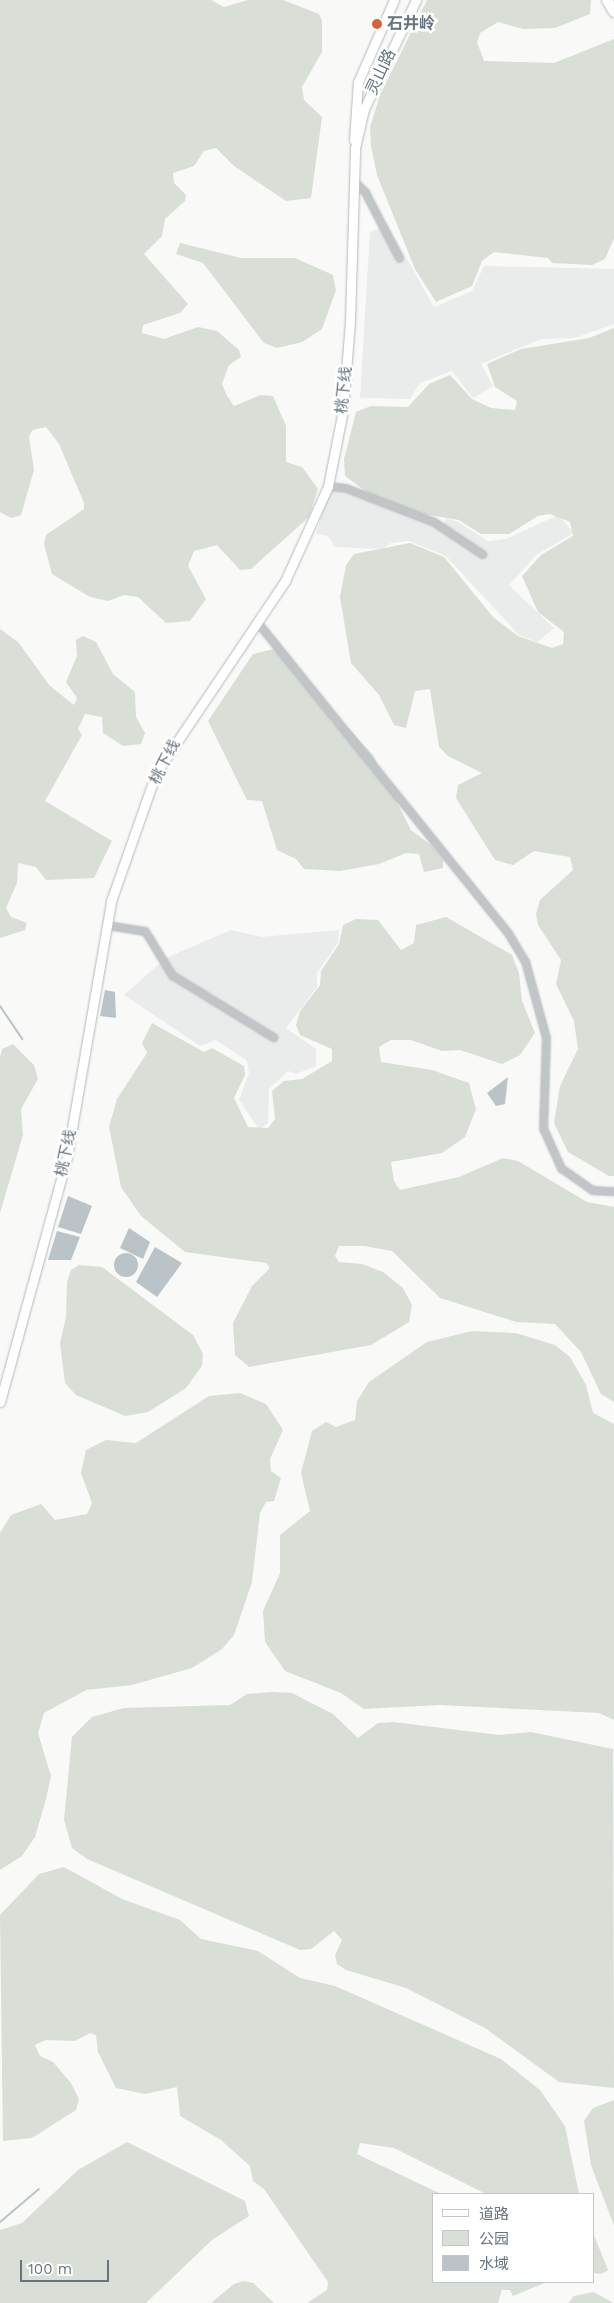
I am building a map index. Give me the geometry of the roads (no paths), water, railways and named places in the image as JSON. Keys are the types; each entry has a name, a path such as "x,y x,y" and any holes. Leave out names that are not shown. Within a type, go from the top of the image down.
{"highway":[{"path":"607,0 614,12"}],"main road":[{"path":"355,148 353,119 358,82 394,0"},
{"name":"灵山路","path":"355,148 364,109 416,0"},
{"name":"桃下线","path":"0,1402 67,1157 111,901 162,760 286,581 328,486 343,410 350,322 355,148"}],"street":[{"path":"354,180 365,192 399,258"},
{"path":"328,486 346,488 434,522 482,554"},
{"path":"258,623 516,947 525,961 546,1038 543,1128 561,1168 592,1190 614,1191"},
{"path":"107,925 145,932 172,975 273,1037"}],"water":[{"path":"105,990 115,992 116,1018 100,1016"},
{"path":"508,1077 505,1104 496,1106 487,1093"},
{"path":"68,1196 92,1206 81,1234 58,1227"},
{"path":"129,1228 150,1242 143,1259 120,1248"},
{"path":"57,1231 80,1237 71,1260 48,1260"},
{"path":"155,1247 182,1263 157,1297 136,1282"},
{"path":"126,1253 131,1254 137,1260 137,1270 131,1276 126,1277 121,1276 115,1270 114,1265 115,1260 121,1254"}],"waterway":[{"path":"0,1006 22,1039"},
{"path":"0,2222 39,2189"}],"place":[{"name":"石井岭","path":"377,24"}]}
